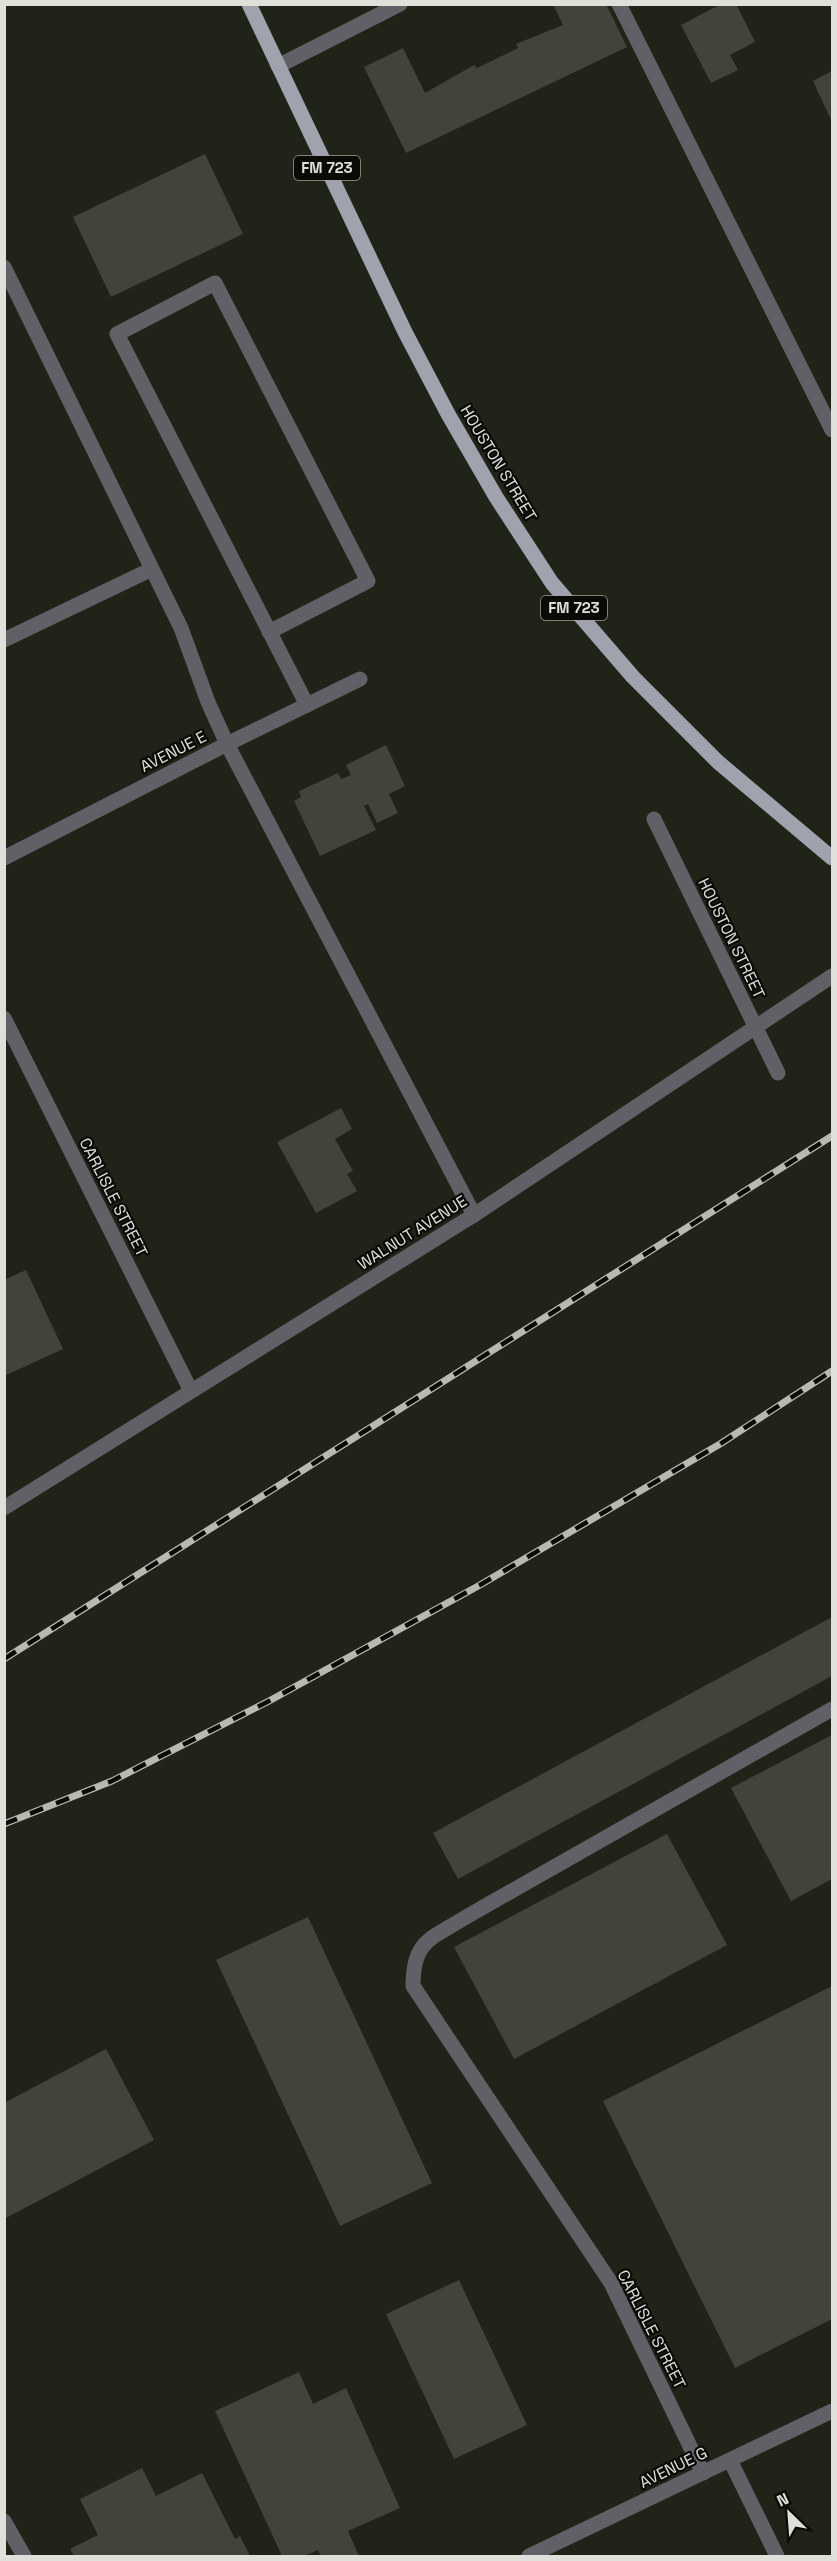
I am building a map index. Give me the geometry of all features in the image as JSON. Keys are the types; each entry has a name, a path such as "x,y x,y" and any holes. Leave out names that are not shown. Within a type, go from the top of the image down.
{"main road":[{"name":"HOUSTON STREET","path":"249,4 405,332 448,414 496,497 552,583 633,677 710,754 832,858"}],"street":[{"path":"278,66 400,4"},
{"path":"619,4 832,430"},
{"path":"4,267 181,628 208,702 227,744 474,1215"},
{"path":"269,632 368,581 215,283 117,334 269,632 307,705"},
{"path":"4,639 152,569"},
{"name":"AVENUE E","path":"4,858 360,679"},
{"name":"HOUSTON STREET","path":"654,819 778,1073"},
{"name":"WALNUT AVENUE","path":"4,1508 474,1215 832,976"},
{"name":"CARLISLE STREET","path":"4,1018 191,1391"},
{"name":"CARLISLE STREET","path":"703,2473 611,2283 413,1986 413,1964 422,1944 832,1709"},
{"name":"AVENUE G","path":"529,2556 832,2411"},
{"path":"730,2460 777,2556"},
{"path":"4,2521 24,2556"}],"building":[{"path":"553,4 606,4 627,47 406,153 364,67 403,48 425,93 474,65 477,68 518,48 516,44 563,25"},
{"path":"721,4 736,4 755,42 730,55 738,70 711,83 681,25"},
{"path":"832,71 832,122 813,81"},
{"path":"205,154 243,234 111,297 73,217"},
{"path":"386,745 405,786 389,794 398,813 377,823 368,804 364,806 376,830 320,856 294,801 301,797 299,791 338,773 341,779 351,775 346,765"},
{"path":"341,1108 352,1129 335,1139 353,1171 347,1174 357,1191 316,1213 277,1142"},
{"path":"26,1270 63,1349 4,1376 4,1280"},
{"path":"832,1617 832,1676 458,1879 433,1833"},
{"path":"832,1735 832,1879 791,1901 731,1788"},
{"path":"667,1834 727,1945 514,2059 454,1947"},
{"path":"308,1917 432,2183 340,2226 216,1960"},
{"path":"832,1986 832,2319 735,2368 603,2101"},
{"path":"106,2049 154,2140 4,2219 4,2103"},
{"path":"459,2280 527,2425 454,2459 386,2314"},
{"path":"299,2372 313,2404 346,2388 400,2508 348,2531 359,2556 321,2556 318,2550 304,2556 282,2556 215,2411"},
{"path":"142,2468 156,2496 202,2473 235,2539 240,2536 250,2556 74,2556 70,2549 98,2535 80,2499"}],"railway":[{"path":"4,1659 832,1136"},
{"path":"4,1824 112,1781 269,1701 480,1585 720,1444 832,1371"}]}
